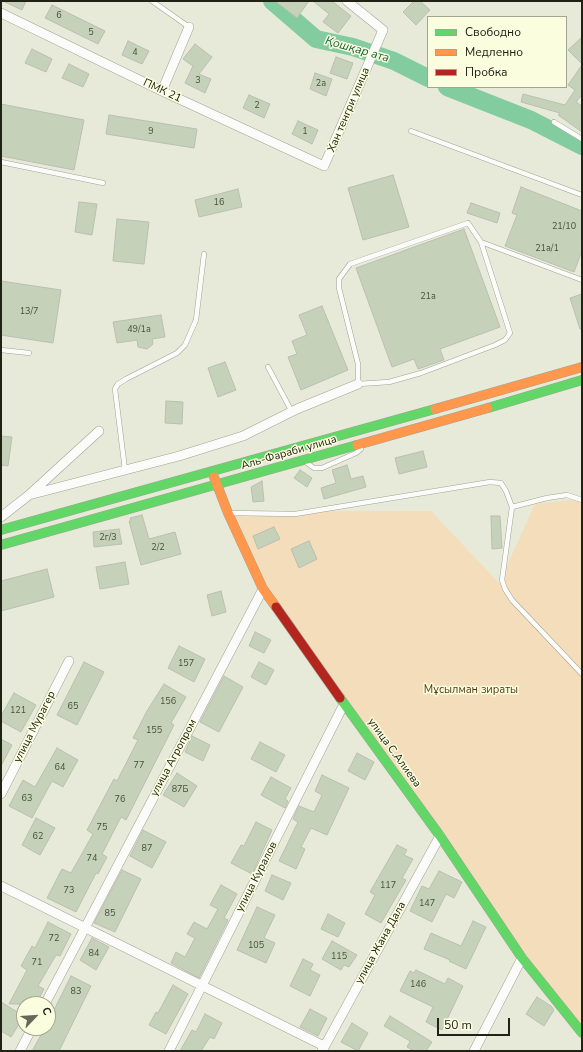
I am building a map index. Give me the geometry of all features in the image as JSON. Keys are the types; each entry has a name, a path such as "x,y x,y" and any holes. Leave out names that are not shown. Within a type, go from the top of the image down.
{"main road":[{"name":"Аль-Фараби улица","path":"1,530 213,472 582,367"},
{"name":"Аль-Фараби улица","path":"1,545 363,444 582,380"},
{"name":"улица С.Алиева","path":"213,472 228,513 263,589 440,836 522,958 582,1033"}],"street":[{"name":"Хан тенгри улица","path":"324,166 383,30 347,1"},
{"name":"ПМК 21","path":"1,13 162,91 324,166"},
{"path":"162,91 189,27"},
{"path":"29,494 179,456 243,436 292,412 358,384"},
{"path":"1,517 99,431"},
{"name":"улица Агропром","path":"49,996 263,589"},
{"name":"улица Мурагер","path":"1,794 69,661"},
{"name":"улица Куралов","path":"169,1051 344,704"},
{"name":"улица Жана Дала","path":"323,1049 440,836"},
{"path":"1,886 202,985 323,1049"},
{"path":"474,1051 522,958"},
{"path":"20,1051 28,1036"}],"lane":[{"path":"152,1 189,27"},
{"path":"554,122 582,139"},
{"path":"411,131 582,195"},
{"path":"1,162 103,183"},
{"path":"468,223 481,242 510,333 505,340 496,345 421,373 389,382 358,384 358,364 339,288 339,279 350,264 468,223"},
{"path":"481,242 582,280"},
{"path":"125,470 115,389 118,384 126,379 178,353 185,345 196,320 204,254"},
{"path":"1,350 29,353"},
{"path":"268,367 292,412"},
{"path":"228,513 295,514 490,482 501,483 506,491 512,507 502,580 505,589 512,600 582,674"},
{"path":"512,507 547,498 567,496 582,500"}],"green space":[{"name":"Мұсылман зираты","path":"582,499 582,1033 263,589 224,511 431,511 499,583 535,504"}],"building":[{"path":"3,1 26,1 22,10"},
{"path":"275,1 309,1 297,18"},
{"path":"313,1 332,1 351,16 338,33 323,22 329,14"},
{"path":"414,1 420,1 430,10 416,25 403,12"},
{"path":"52,5 105,31 98,44 45,18"},
{"path":"582,37 582,64 568,50"},
{"path":"128,41 149,51 142,64 122,55"},
{"path":"195,44 212,57 199,74 211,79 205,93 185,83 193,66 183,59"},
{"path":"32,49 52,59 46,72 25,63"},
{"path":"336,57 353,63 347,79 330,73"},
{"path":"69,64 89,74 83,87 62,78"},
{"path":"582,65 582,95 576,102 582,106 582,132 558,115 560,113 521,102 523,94 565,105 575,90 568,85"},
{"path":"315,73 332,79 326,96 310,89"},
{"path":"249,95 270,104 264,118 243,108"},
{"path":"1,104 84,120 74,170 1,156"},
{"path":"109,115 197,129 194,148 106,134"},
{"path":"298,121 318,130 312,144 292,134"},
{"path":"393,175 409,227 363,240 348,188"},
{"path":"521,187 582,211 582,251 574,272 505,246 517,215 512,213"},
{"path":"238,189 242,207 199,217 195,200"},
{"path":"79,202 97,204 92,235 75,232"},
{"path":"471,203 500,213 497,223 467,213"},
{"path":"117,219 149,222 144,264 113,261"},
{"path":"464,229 500,327 440,349 444,360 418,369 414,359 392,367 356,268"},
{"path":"1,281 61,290 53,343 1,335"},
{"path":"582,294 582,329 580,329 570,298"},
{"path":"322,306 348,370 301,390 288,357 297,354 292,341 307,335 299,315"},
{"path":"161,315 165,337 152,339 153,344 147,349 138,347 137,340 117,343 113,322"},
{"path":"225,362 236,390 218,397 208,368"},
{"path":"166,401 183,402 182,424 165,423"},
{"path":"1,436 12,437 8,466 1,465"},
{"path":"423,451 427,467 399,474 395,458"},
{"path":"347,465 351,479 363,476 366,487 324,499 321,488 336,483 332,470"},
{"path":"300,470 312,478 307,487 294,478"},
{"path":"262,481 264,501 253,502 251,487"},
{"path":"142,515 149,539 175,532 181,554 141,565 129,521 131,521 130,518"},
{"path":"491,516 500,516 502,548 492,549"},
{"path":"274,527 280,539 258,549 253,536"},
{"path":"119,529 122,544 94,547 93,532"},
{"path":"309,541 317,559 299,568 291,549"},
{"path":"125,562 129,584 100,589 96,567"},
{"path":"47,569 54,597 1,611 1,581"},
{"path":"221,591 226,612 212,616 207,595"},
{"path":"255,632 271,640 264,653 249,646"},
{"path":"179,646 205,659 194,682 168,668"},
{"path":"84,662 104,672 77,725 57,715"},
{"path":"259,662 274,670 266,685 251,677"},
{"path":"224,676 243,687 219,732 200,722"},
{"path":"164,684 186,697 171,723 174,725 126,820 121,817 102,854 107,857 98,874 96,873 76,912 47,898 62,869 71,873 93,834 87,830 114,779 117,781 138,740 133,738 147,711"},
{"path":"14,693 36,705 21,732 1,721 1,716"},
{"path":"192,736 210,745 203,761 185,752"},
{"path":"1,739 12,745 1,766"},
{"path":"260,742 285,755 276,772 251,759"},
{"path":"57,748 78,760 63,787 52,781 32,818 9,806 23,780 35,787"},
{"path":"357,753 374,762 365,780 348,771"},
{"path":"177,773 197,786 184,807 163,795"},
{"path":"322,775 349,788 327,835 311,828 301,847 305,849 296,869 279,861 298,822 293,819 299,806 314,812 322,795 315,791"},
{"path":"271,777 291,788 285,799 288,801 285,808 261,795"},
{"path":"36,818 55,828 40,855 22,845"},
{"path":"256,822 272,830 252,874 231,863 241,845 244,846"},
{"path":"143,830 166,842 152,868 130,856"},
{"path":"397,845 407,850 404,855 413,859 402,878 406,880 381,923 365,914 375,895 370,892"},
{"path":"122,870 141,879 115,932 94,923"},
{"path":"439,871 462,882 454,898 446,894 432,922 410,911 422,886 429,889"},
{"path":"272,875 291,883 283,900 265,891"},
{"path":"221,885 237,894 224,918 228,920 199,978 171,963 176,952 185,957 195,938 187,934 194,922 207,929 218,909 210,905"},
{"path":"257,907 275,915 264,938 275,943 266,963 237,950"},
{"path":"328,914 345,923 338,937 321,929"},
{"path":"473,921 486,927 466,969 449,961 450,960 424,949 431,933 461,946"},
{"path":"48,922 71,934 60,956 56,955 38,986 44,989 40,996 16,996 16,1004 9,1004 27,970 21,966 32,946 35,948"},
{"path":"92,938 109,947 96,970 80,960"},
{"path":"332,941 357,955 349,967 344,965 341,970 322,959"},
{"path":"303,959 313,964 310,970 320,975 310,996 290,986"},
{"path":"416,970 445,984 448,978 463,986 442,1030 426,1022 433,1007 400,991 410,971 414,973"},
{"path":"71,976 91,986 59,1051 32,1051 40,1036 56,1036 56,1006"},
{"path":"173,985 188,994 166,1034 149,1025 156,1012 158,1013"},
{"path":"537,997 551,1006 554,1010 544,1026 526,1014"},
{"path":"1,1002 16,1011 16,1029 11,1037 1,1031"},
{"path":"310,1009 327,1018 318,1036 300,1027"},
{"path":"205,1014 222,1023 214,1039 210,1037 201,1051 180,1051 192,1030 196,1032"},
{"path":"390,1016 432,1042 426,1051 414,1051 407,1047 410,1041 384,1026"},
{"path":"352,1023 368,1033 358,1051 341,1042"}],"waterway":[{"name":"Қошқар ата","path":"272,1 316,39 353,47 394,61 427,78"},
{"name":"Қошқар ата","path":"450,88 531,120 582,146"}],"traffic: fast":[{"path":"488,408 582,380"},
{"path":"1,530 435,409"},
{"path":"1,545 357,445"},
{"path":"340,698 440,836 522,958 582,1033"}],"traffic: slow":[{"path":"435,409 582,367"},
{"path":"357,445 488,408"},
{"path":"214,477 228,513 263,589 276,607"}],"traffic: jam":[{"path":"276,607 340,698"}]}
